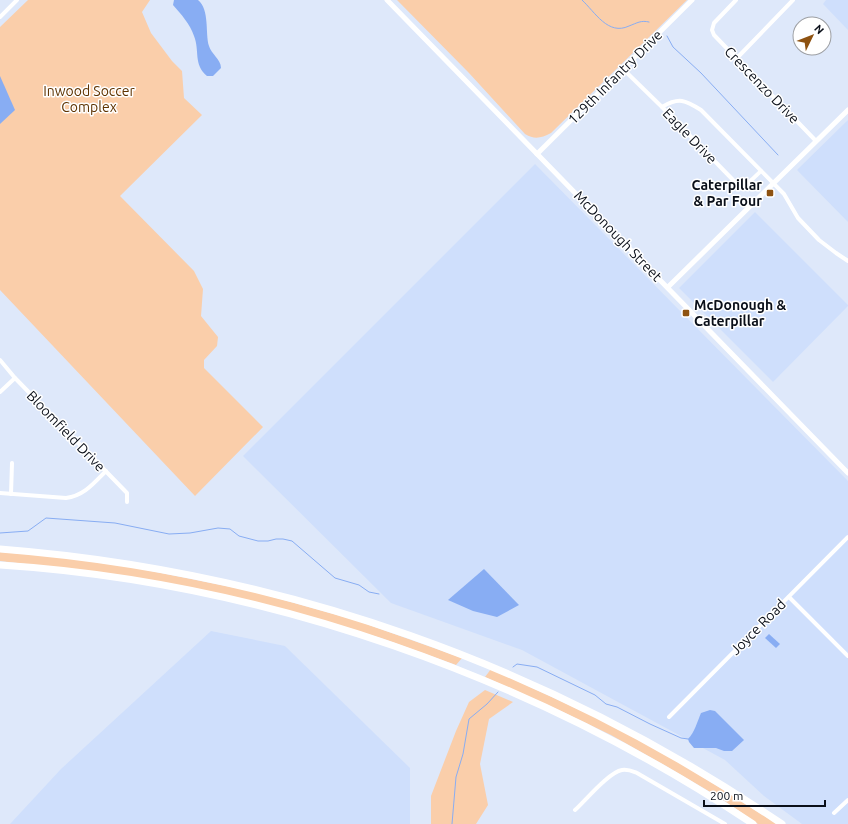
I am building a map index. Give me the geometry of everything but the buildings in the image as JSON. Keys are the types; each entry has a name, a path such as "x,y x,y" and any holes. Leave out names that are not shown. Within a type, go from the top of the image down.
{"highway":[{"path":"0,549 61,554 126,563 241,585 355,616 465,655 571,702 650,743 707,776 782,824"},
{"path":"0,565 56,570 126,579 243,602 347,631 412,652 481,679 546,708 626,748 679,777 753,824"}],"street":[{"path":"0,17 17,0"},
{"name":"McDonough Street","path":"387,0 848,473"},
{"name":"129th Infantry Drive","path":"537,154 692,0"},
{"name":"Crescenzo Drive","path":"736,0 712,27 714,35 816,141"},
{"path":"737,58 794,0"},
{"name":"Eagle Drive","path":"623,69 735,182 740,184 748,183 761,171"},
{"path":"662,107 675,100 685,102 701,110 784,194 798,218 826,246 848,261"},
{"path":"668,287 848,110"},
{"name":"Bloomfield Drive","path":"0,360 15,378 127,493 127,502"},
{"path":"0,392 15,378"},
{"path":"11,494 12,463"},
{"path":"0,493 73,497 86,491 106,471"},
{"name":"Joyce Road","path":"669,717 848,537"},
{"path":"789,597 848,656"},
{"path":"575,810 611,775 620,770 628,769 643,776 725,824"},
{"path":"834,813 848,800"}],"shaded area":[{"path":"826,0 848,0 848,30 823,4"},
{"path":"848,120 848,222 797,170"},
{"path":"535,164 848,481 848,824 802,824 764,796 725,760 522,650 391,603 243,456"},
{"path":"755,212 848,305 773,382 679,288"},
{"path":"211,631 285,646 410,768 410,824 10,824 61,769"}],"green space":[{"name":"Inwood Soccer Complex","path":"28,0 150,0 142,12 151,33 172,61 182,71 184,98 202,115 120,196 194,271 203,289 201,316 218,337 217,346 204,360 204,368 263,427 195,496 0,290 0,27"},
{"path":"397,0 687,0 551,133 535,138 525,134 469,73"},
{"path":"0,552 60,557 136,568 251,591 355,620 462,658 456,665 381,638 285,610 96,572 0,561"},
{"path":"491,669 610,724 676,760 777,824 758,824 717,796 611,735 485,677"},
{"path":"485,690 513,702 489,719 480,764 488,805 476,824 431,824 431,796 456,731 469,702"}],"water":[{"path":"174,0 198,0 202,4 206,16 209,46 221,65 221,68 213,76 207,76 200,67 194,36 188,23 173,5"},
{"path":"0,76 15,110 0,124"},
{"path":"484,569 519,605 497,617 473,611 448,600"},
{"path":"769,634 780,644 776,648 765,638"},
{"path":"710,710 715,711 744,740 732,751 724,751 716,748 694,748 689,742 688,739 694,730 701,713"}],"waterway":[{"path":"582,0 602,21 615,28 621,28 646,21 649,22"},
{"path":"667,36 673,47 701,73 778,155"},
{"path":"0,533 28,531 46,518 115,523 169,534 190,533 218,528 230,529 239,536 258,541 276,539 292,541 335,578 359,585 369,592 379,594"},
{"path":"513,667 517,664 537,667 595,695 606,704 617,707 681,738 688,739"},
{"path":"452,824 456,777 463,754 469,719 487,704 498,692"}],"place":[{"name":"Caterpillar & Par Four","path":"770,193"},
{"name":"McDonough & Caterpillar","path":"686,313"}]}
